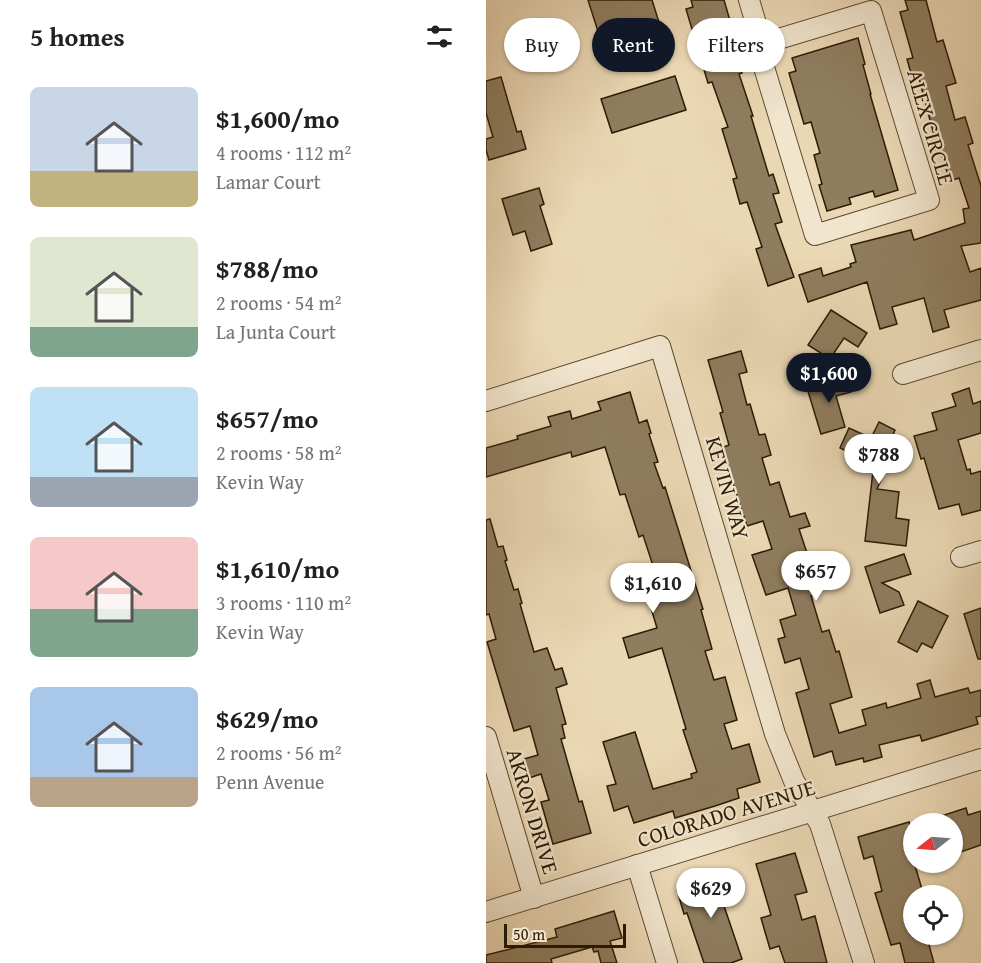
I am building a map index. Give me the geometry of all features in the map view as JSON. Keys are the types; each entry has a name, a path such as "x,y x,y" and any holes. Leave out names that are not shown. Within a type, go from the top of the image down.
{"street":[{"name":"ALEX CIRCLE","path":"749,0 754,18"},
{"name":"ALEX CIRCLE","path":"871,11 929,200 815,235 763,64 762,44 871,11"},
{"name":"KEVIN WAY","path":"486,401 660,346 776,734 794,781 820,825 864,963"},
{"path":"903,374 981,350"},
{"path":"961,557 981,551"},
{"name":"AKRON DRIVE","path":"486,737 534,898"},
{"name":"COLORADO AVENUE","path":"486,912 981,759"},
{"path":"637,865 667,963"}],"building":[{"path":"588,0 652,0 658,18 594,18"},
{"path":"691,0 724,0 729,18 689,18 686,9 693,7"},
{"path":"905,0 926,0 937,42 943,40 956,83 946,86 955,120 965,117 973,143 968,145 981,186 981,243 961,246 970,272 981,268 981,300 944,310 949,327 933,332 924,298 892,307 897,324 880,329 867,282 808,302 799,275 821,268 823,276 851,267 850,264 856,262 851,245 911,230 914,240 965,223 963,209 969,208 959,178 950,181 941,153 936,155 930,136 934,135 918,75 912,77 907,59 913,58 900,12 908,10"},
{"path":"858,38 870,94 898,190 875,197 873,191 849,198 851,204 827,211 819,185 822,184 814,155 820,153 811,122 804,124 789,73 796,71 792,58"},
{"path":"705,72 742,72 739,74 769,176 773,174 779,193 773,194 782,222 775,224 794,277 768,286 756,249 762,247 747,202 740,204 733,179 737,178 722,129 728,127 712,82 708,83"},
{"path":"675,76 686,110 612,133 601,99"},
{"path":"501,77 517,132 521,131 526,149 489,160 486,139 493,137 486,113 486,81"},
{"path":"539,188 544,204 540,206 552,244 531,251 525,231 513,235 502,199"},
{"path":"831,310 867,333 858,347 844,338 830,359 808,345"},
{"path":"741,351 747,372 739,374 747,405 750,404 759,435 765,434 771,455 762,458 770,485 779,482 790,517 805,513 810,526 799,529 810,562 818,559 822,572 812,576 818,594 811,596 822,632 829,630 836,652 839,651 852,697 830,704 839,733 866,725 862,710 886,703 887,708 921,698 917,684 930,680 935,697 968,688 970,693 981,690 981,716 976,717 978,724 922,741 920,735 879,745 882,757 864,762 863,758 836,765 832,751 814,757 796,693 809,689 800,658 785,663 778,639 785,637 780,620 796,615 788,588 766,595 752,555 772,549 763,521 747,526 721,448 729,445 720,413 723,412 708,360"},
{"path":"846,376 851,392 836,396 845,427 821,434 807,388"},
{"path":"969,388 973,404 981,401 981,433 958,440 967,470 970,469 971,474 981,471 981,510 962,515 959,504 939,509 924,458 921,459 914,436 937,430 932,413 956,406 952,394"},
{"path":"630,392 639,423 647,420 658,462 654,463 663,488 665,487 703,609 701,610 712,649 705,651 714,680 725,677 737,720 724,724 732,749 749,744 760,782 737,789 739,798 715,806 675,818 673,811 634,823 628,806 614,811 607,786 616,784 603,742 635,732 653,789 692,778 691,774 697,772 683,730 686,729 662,648 629,658 623,638 657,628 644,585 658,581 643,535 639,537 625,494 620,495 605,447 572,457 571,452 486,477 486,448 551,426 548,417 570,411 572,419 601,410 598,402"},
{"path":"879,422 895,430 889,444 899,441 877,489 899,492 896,518 909,520 906,546 865,541 873,471 859,465 861,458 840,448 849,428 871,438"},
{"path":"490,519 498,547 503,546 514,590 518,589 534,652 547,648 555,670 562,668 567,684 556,688 566,724 562,725 565,738 561,739 579,802 582,801 591,833 553,844 541,802 549,800 541,774 529,778 524,759 538,755 530,726 514,731 487,642 496,639 489,614 486,615 486,520"},
{"path":"904,554 911,574 882,583 899,592 904,605 880,613 865,567"},
{"path":"918,601 948,616 932,648 922,643 917,652 898,642"},
{"path":"981,608 981,659 978,659 964,614"},
{"path":"966,808 968,815 981,811 981,845 963,851 963,813 951,813"},
{"path":"903,824 903,873 917,873 921,885 903,885 903,945 929,945 934,963 905,963 900,943 891,945 875,893 882,891 873,856 864,859 858,837"},
{"path":"795,853 807,892 795,895 802,920 815,916 827,963 785,963 779,946 770,949 761,918 771,915 756,864"},
{"path":"730,875 736,896 722,900 742,959 731,963 704,963 677,890"},
{"path":"614,911 622,938 610,941 617,963 601,963 598,951 594,952 592,947 551,959 552,963 486,963 486,955 557,937 555,929"}]}
